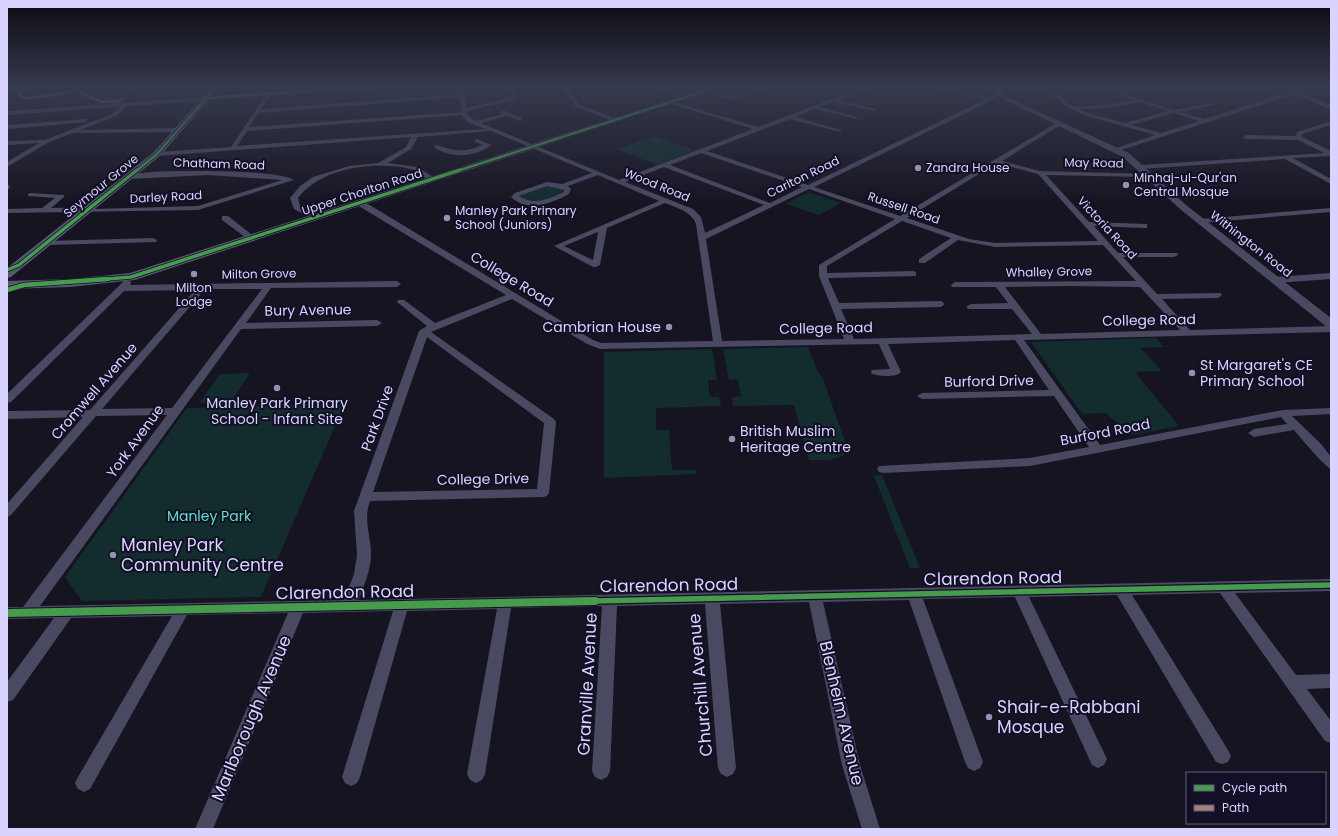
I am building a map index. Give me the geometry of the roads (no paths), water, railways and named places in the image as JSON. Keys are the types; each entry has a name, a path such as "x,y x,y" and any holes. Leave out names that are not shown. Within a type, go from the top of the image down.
{"main road":[{"name":"Seymour Grove","path":"7,274 130,177 157,154 182,126"},
{"name":"Upper Chorlton Road","path":"9,286 100,281 131,277 597,126"}],"street":[{"path":"7,127 22,126"},
{"path":"7,165 46,141 83,126"},
{"path":"233,148 249,126"},
{"path":"247,129 266,126"},
{"name":"Wood Road","path":"481,126 690,211 697,217 702,238 718,345"},
{"path":"753,126 760,128"},
{"path":"619,182 765,126"},
{"path":"822,126 840,131"},
{"name":"Carlton Road","path":"702,238 934,126"},
{"path":"850,342 823,276 823,264 1055,126"},
{"name":"Withington Road","path":"1067,126 1118,149 1149,175 1166,193 1200,221 1331,324"},
{"path":"1128,126 1161,135"},
{"path":"1118,149 1189,126"},
{"path":"1299,138 1299,133 1321,126"},
{"path":"66,133 179,130"},
{"path":"157,154 415,136 450,137 490,130"},
{"path":"378,165 409,148 415,136"},
{"path":"499,139 507,137"},
{"path":"1246,137 1299,138 1331,154"},
{"path":"7,143 46,141"},
{"path":"477,141 485,144 492,141"},
{"path":"437,147 455,154 461,154 488,146 485,144"},
{"name":"Russell Road","path":"702,151 974,243 1106,243"},
{"path":"1140,167 1331,154"},
{"path":"1286,157 1331,182"},
{"path":"996,161 1040,172"},
{"path":"314,218 297,207 294,202 296,194 308,183 341,170 378,165 399,166 415,169 433,179"},
{"path":"664,165 770,205"},
{"name":"Chatham Road","path":"130,177 177,173 214,172 308,183"},
{"name":"May Road","path":"1040,172 1149,175"},
{"name":"Victoria Road","path":"1040,172 1188,333"},
{"path":"562,186 568,189 567,193 538,204 529,204 515,197 517,194 546,184 562,186 598,174"},
{"name":"Darley Road","path":"7,212 44,210 198,208 291,180"},
{"path":"36,194 62,196 44,210"},
{"path":"603,227 596,265 558,246 664,201"},
{"name":"College Road","path":"360,203 511,296 590,342 600,346 850,342 1331,329"},
{"path":"1200,221 1331,210"},
{"path":"225,218 252,238"},
{"path":"1088,224 1144,226"},
{"path":"922,261 956,238"},
{"path":"47,243 153,240"},
{"path":"1116,255 1174,255"},
{"path":"823,276 913,274"},
{"path":"1275,280 1331,276"},
{"path":"7,400 122,288 131,277"},
{"name":"Milton Grove","path":"122,288 397,284"},
{"path":"998,284 1038,336"},
{"name":"Whalley Grove","path":"955,285 1143,284"},
{"name":"York Avenue","path":"27,613 268,286"},
{"name":"Cromwell Avenue","path":"7,512 202,287"},
{"path":"1155,297 1218,295"},
{"path":"401,302 429,329 511,296"},
{"path":"835,306 941,304"},
{"path":"971,307 1015,306"},
{"name":"Bury Avenue","path":"238,326 378,323"},
{"name":"College Drive","path":"365,497 543,493 550,422 429,329"},
{"name":"Park Drive","path":"349,606 362,566 364,554 359,526 360,511 429,329"},
{"path":"1017,337 1098,449"},
{"path":"876,372 896,372 882,341"},
{"name":"Burford Drive","path":"922,396 1058,393"},
{"path":"7,415 176,411"},
{"name":"Burford Road","path":"883,469 1030,462 1283,413 1331,411"},
{"path":"1283,413 1317,447 1331,465"},
{"path":"1254,433 1296,426"},
{"name":"Clarendon Road","path":"7,613 1331,585"},
{"path":"1223,587 1331,735"},
{"path":"1121,589 1222,756"},
{"path":"1019,591 1098,759"},
{"path":"914,594 974,762"},
{"name":"Blenheim Avenue","path":"815,596 851,765 871,829"},
{"name":"Churchill Avenue","path":"712,598 727,768"},
{"name":"Granville Avenue","path":"601,771 610,600"},
{"path":"476,774 505,602"},
{"path":"351,777 402,604"},
{"name":"Marlborough Avenue","path":"204,829 298,607"},
{"path":"84,783 183,610"},
{"path":"7,695 67,612"},
{"path":"1292,682 1331,681"}],"place":[{"name":"Zandra House","path":"918,168"},
{"name":"Minhaj-ul-Qur'an Central Mosque","path":"1126,185"},
{"name":"Manley Park Primary School (Juniors)","path":"447,218"},
{"name":"Milton Lodge","path":"194,274"},
{"name":"Cambrian House","path":"669,327"},
{"name":"St Margaret's CE Primary School","path":"1192,373"},
{"name":"Manley Park Primary School - Infant Site","path":"277,388"},
{"name":"British Muslim Heritage Centre","path":"732,439"},
{"name":"Manley Park Community Centre","path":"113,555"},
{"name":"Shair-e-Rabbani Mosque","path":"989,717"}],"park label":[{"name":"Manley Park","path":"209,516"}]}
